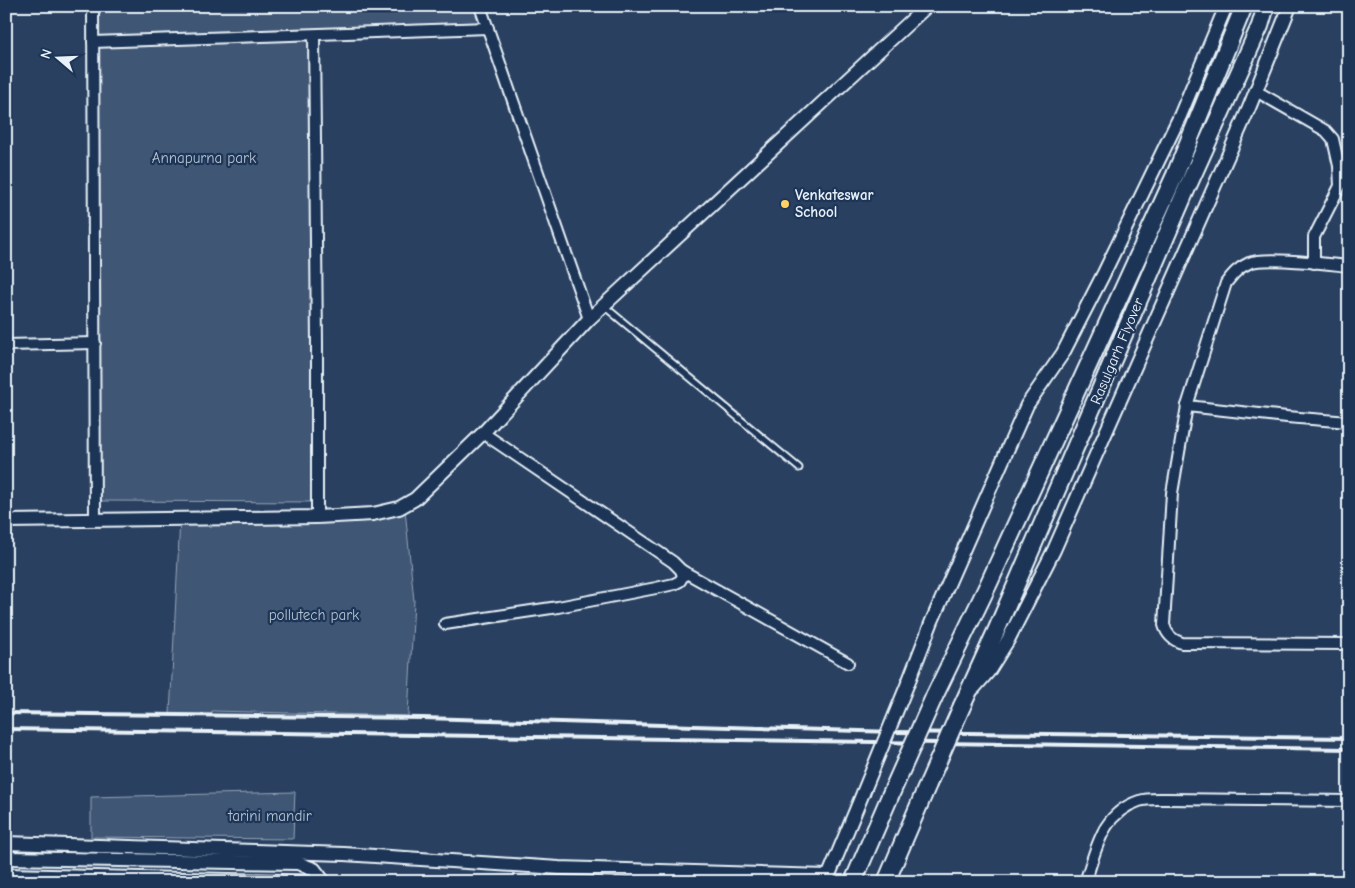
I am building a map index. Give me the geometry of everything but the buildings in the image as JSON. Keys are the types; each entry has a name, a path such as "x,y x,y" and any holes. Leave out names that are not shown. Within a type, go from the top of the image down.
{"highway":[{"name":"Rasulgarh Flyover","path":"853,882 934,697 989,583 1175,175 1244,6"},
{"name":"Rasulgarh Flyover","path":"886,882 1183,197 1260,26 1266,6"}],"street":[{"path":"93,6 95,520"},
{"path":"480,6 589,319"},
{"path":"6,521 316,516 372,514 400,508 415,499 483,433 589,319 927,6"},
{"path":"6,843 326,853 559,868 826,879 908,684 932,621 1027,405 1063,353 1103,275 1180,116 1226,6"},
{"path":"964,701 988,672 1003,648 1054,550 1256,92 1290,6"},
{"path":"93,42 488,28"},
{"path":"314,35 317,343 316,516"},
{"path":"1256,92 1326,131 1333,139 1339,166 1340,186 1314,237 1314,264"},
{"path":"1349,266 1266,260 1250,262 1235,271 1226,283 1187,406 1172,493 1164,625 1166,633 1174,641 1194,644 1349,644"},
{"path":"6,345 95,343"},
{"path":"1187,406 1287,418 1349,422"},
{"path":"483,433 673,562 680,570 848,663"},
{"path":"445,624 558,607 674,584 680,581 682,576 680,570"},
{"path":"1085,882 1106,824 1116,813 1141,800 1349,801"},
{"path":"298,863 326,853"},
{"path":"6,858 298,863 314,869 324,882"},
{"path":"6,875 324,882"}],"lane":[{"path":"604,306 800,468"}],"green space":[{"name":"Annapurna park","path":"93,6 480,6 488,28 314,35 316,502 95,501"},
{"name":"pollutech park","path":"405,509 414,601 408,716 212,711 212,716 170,714 180,519"},
{"name":"tarini mandir","path":"295,792 293,839 91,837 91,797"}],"railway":[{"path":"6,713 423,718 895,732 1349,738"},
{"path":"6,729 1349,749"}],"place":[{"name":"Venkateswar School","path":"785,204"}]}
